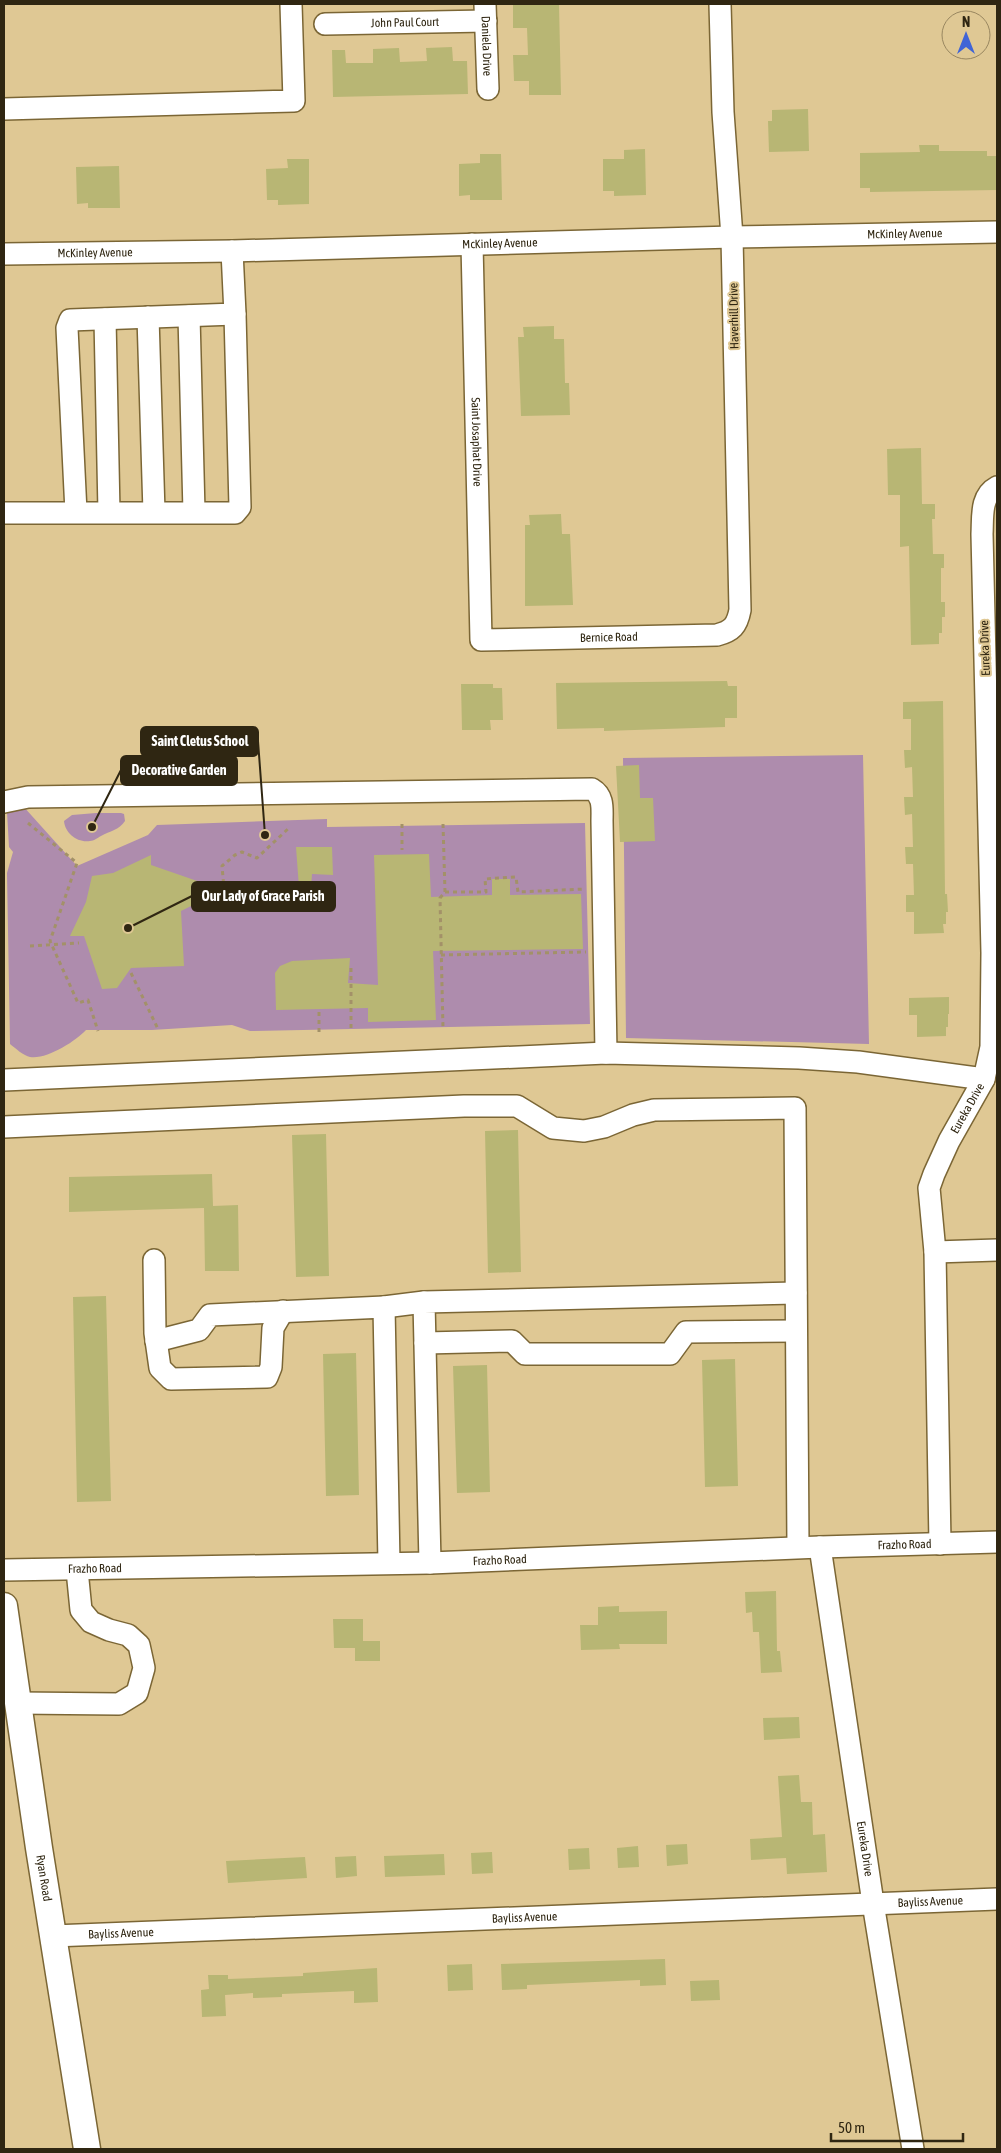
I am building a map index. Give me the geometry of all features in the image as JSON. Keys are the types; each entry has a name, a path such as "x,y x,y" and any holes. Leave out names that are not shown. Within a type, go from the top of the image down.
{"main road":[{"name":"Ryan Road","path":"4,1606 10,1697 53,1936 86,2149"}],"street":[{"path":"4,109 294,101 291,4"},
{"name":"Haverhill Drive","path":"720,4 723,112 732,237 740,610 734,628"},
{"name":"John Paul Court","path":"325,24 485,12"},
{"name":"Daniela Drive","path":"485,12 488,89"},
{"name":"McKinley Avenue","path":"4,254 232,251 732,237 997,232"},
{"name":"Saint Josaphat Drive","path":"472,244 481,640"},
{"path":"4,513 235,513 240,507 232,251"},
{"path":"76,512 67,328 70,320 235,314"},
{"path":"189,316 194,512"},
{"path":"148,317 154,512"},
{"path":"106,319 109,512"},
{"name":"Eureka Drive","path":"940,1544 935,1252 929,1188 950,1141 984,1079 991,1047 994,953 992,722 982,534 984,504 994,489"},
{"name":"Bernice Road","path":"481,640 717,635 734,628"},
{"path":"4,802 28,797 592,789 598,793 601,799 606,1053"},
{"path":"4,1080 606,1053 799,1058 858,1062 984,1079"},
{"path":"4,1127 464,1106 517,1106 553,1128 584,1131 604,1127 633,1115 654,1110 795,1108 798,1548"},
{"path":"935,1252 997,1250"},
{"path":"154,1260 156,1341 160,1368 171,1379 267,1377 271,1367 273,1328 282,1311"},
{"path":"156,1341 200,1330 210,1315 384,1307 424,1302 796,1293"},
{"path":"424,1302 430,1562"},
{"path":"384,1307 389,1563"},
{"path":"425,1342 512,1341 524,1354 670,1354 686,1332 796,1331"},
{"name":"Frazho Road","path":"4,1570 430,1562 997,1542"},
{"name":"Eureka Drive","path":"820,1547 873,1903 913,2149"},
{"path":"10,1697 119,1704 137,1693 144,1668 139,1645 128,1635 109,1630 91,1622 81,1610 77,1570"},
{"name":"Bayliss Avenue","path":"53,1936 997,1899"}],"path":[{"path":"28,823 77,863 50,941 78,1003 88,1000 98,1031"},
{"path":"402,824 402,850"},
{"path":"443,824 445,892 440,898 443,1029"},
{"path":"202,901 224,890 222,866 230,858 242,852 256,858 290,827"},
{"path":"445,892 486,892 485,878 516,877 518,892 588,889"},
{"path":"30,946 79,943"},
{"path":"441,955 589,952"},
{"path":"350,968 351,1031"},
{"path":"131,973 158,1029"},
{"path":"319,1011 319,1032"}],"shaded area":[{"path":"863,755 869,1044 626,1038 623,758"},
{"path":"23,806 77,866 148,835 157,825 327,819 327,827 585,823 590,1024 250,1031 232,1025 152,1030 86,1030 68,1044 52,1053 44,1056 30,1057 10,1044 7,873 13,852 9,847 7,812"},
{"path":"121,813 124,814 125,821 117,828 91,841 76,839 69,833 64,821 72,815"}],"building":[{"path":"513,4 559,4 561,95 529,95 529,81 514,81 513,55 528,55 527,28 513,28"},
{"path":"452,47 453,61 467,61 468,94 333,97 332,50 345,50 346,63 373,63 373,49 399,48 400,62 427,61 426,48"},
{"path":"808,109 809,151 769,152 768,121 772,121 772,110"},
{"path":"919,145 939,145 939,151 987,151 987,156 997,156 997,190 870,192 870,188 860,188 860,153 920,152"},
{"path":"645,149 646,195 614,196 614,191 603,191 603,159 624,159 624,150"},
{"path":"480,154 501,154 502,200 470,200 470,195 459,196 459,164 480,163"},
{"path":"287,159 309,159 309,204 278,205 278,200 267,200 266,169 288,168"},
{"path":"119,166 120,208 88,208 88,203 77,204 76,167"},
{"path":"554,326 554,339 564,339 565,383 569,383 570,415 521,416 518,337 524,337 523,327"},
{"path":"921,448 922,504 935,504 935,519 932,519 933,554 944,554 944,568 941,568 941,602 945,602 945,617 942,617 942,633 939,633 939,644 911,645 909,546 900,547 900,495 888,495 887,449"},
{"path":"561,514 562,534 570,534 573,605 525,606 525,525 530,525 529,515"},
{"path":"727,681 728,686 737,686 737,718 725,718 725,727 604,731 604,728 557,729 556,683"},
{"path":"461,684 493,684 493,688 502,688 503,720 490,720 491,730 462,730"},
{"path":"943,701 945,894 947,894 948,912 946,912 946,924 943,924 944,933 914,934 914,912 906,912 906,895 914,895 913,864 906,864 905,847 913,847 912,814 905,815 904,797 913,797 912,767 905,768 904,750 911,750 911,719 903,719 903,702"},
{"path":"639,765 640,798 653,798 655,841 620,842 616,766"},
{"path":"296,847 332,847 333,875 312,874 310,901 300,901"},
{"path":"429,854 431,897 492,895 492,879 510,879 510,895 581,894 583,949 433,951 436,1020 368,1022 368,1008 276,1010 275,973 280,966 292,961 350,958 348,983 378,985 374,855"},
{"path":"151,855 151,865 203,883 199,902 181,911 184,966 131,968 117,988 102,989 84,936 70,936 86,902 92,876 113,873"},
{"path":"949,997 946,1036 917,1037 917,1015 909,1015 909,998"},
{"path":"518,1130 521,1272 488,1273 485,1131"},
{"path":"326,1134 329,1276 296,1277 292,1135"},
{"path":"212,1174 213,1206 238,1205 239,1271 205,1271 204,1208 69,1212 69,1177"},
{"path":"106,1296 111,1501 77,1502 73,1297"},
{"path":"356,1353 359,1495 326,1496 323,1354"},
{"path":"735,1359 738,1486 705,1487 702,1360"},
{"path":"487,1365 490,1492 457,1493 453,1366"},
{"path":"776,1591 777,1651 780,1651 782,1672 761,1673 759,1632 753,1632 752,1612 746,1613 745,1592"},
{"path":"619,1606 619,1612 667,1611 667,1644 619,1644 620,1649 581,1650 580,1625 598,1625 598,1607"},
{"path":"333,1619 363,1619 363,1641 380,1641 380,1661 355,1661 355,1648 334,1648"},
{"path":"799,1717 800,1738 764,1740 763,1718"},
{"path":"799,1775 801,1802 812,1802 813,1835 825,1834 827,1872 787,1874 786,1858 751,1860 750,1839 782,1837 778,1776"},
{"path":"687,1844 688,1864 667,1866 666,1845"},
{"path":"638,1846 639,1867 618,1868 617,1848"},
{"path":"589,1848 590,1869 569,1870 568,1849"},
{"path":"492,1852 493,1873 472,1874 471,1853"},
{"path":"444,1854 445,1875 385,1877 384,1856"},
{"path":"356,1856 357,1876 336,1878 335,1857"},
{"path":"305,1857 307,1878 228,1883 226,1861"},
{"path":"665,1959 666,1985 640,1986 640,1980 527,1985 527,1989 502,1990 501,1964"},
{"path":"472,1964 473,1990 448,1991 447,1965"},
{"path":"377,1968 378,2002 354,2003 354,1991 282,1994 282,1997 253,1998 253,1993 225,1995 226,2016 202,2017 201,1990 209,1989 208,1975 228,1975 228,1979 303,1976 303,1973"},
{"path":"719,1980 720,2000 691,2001 690,1981"}],"place":[{"name":"Decorative Garden","path":"92,827"},
{"name":"Saint Cletus School","path":"265,835"},
{"name":"Our Lady of Grace Parish","path":"128,928"}]}
